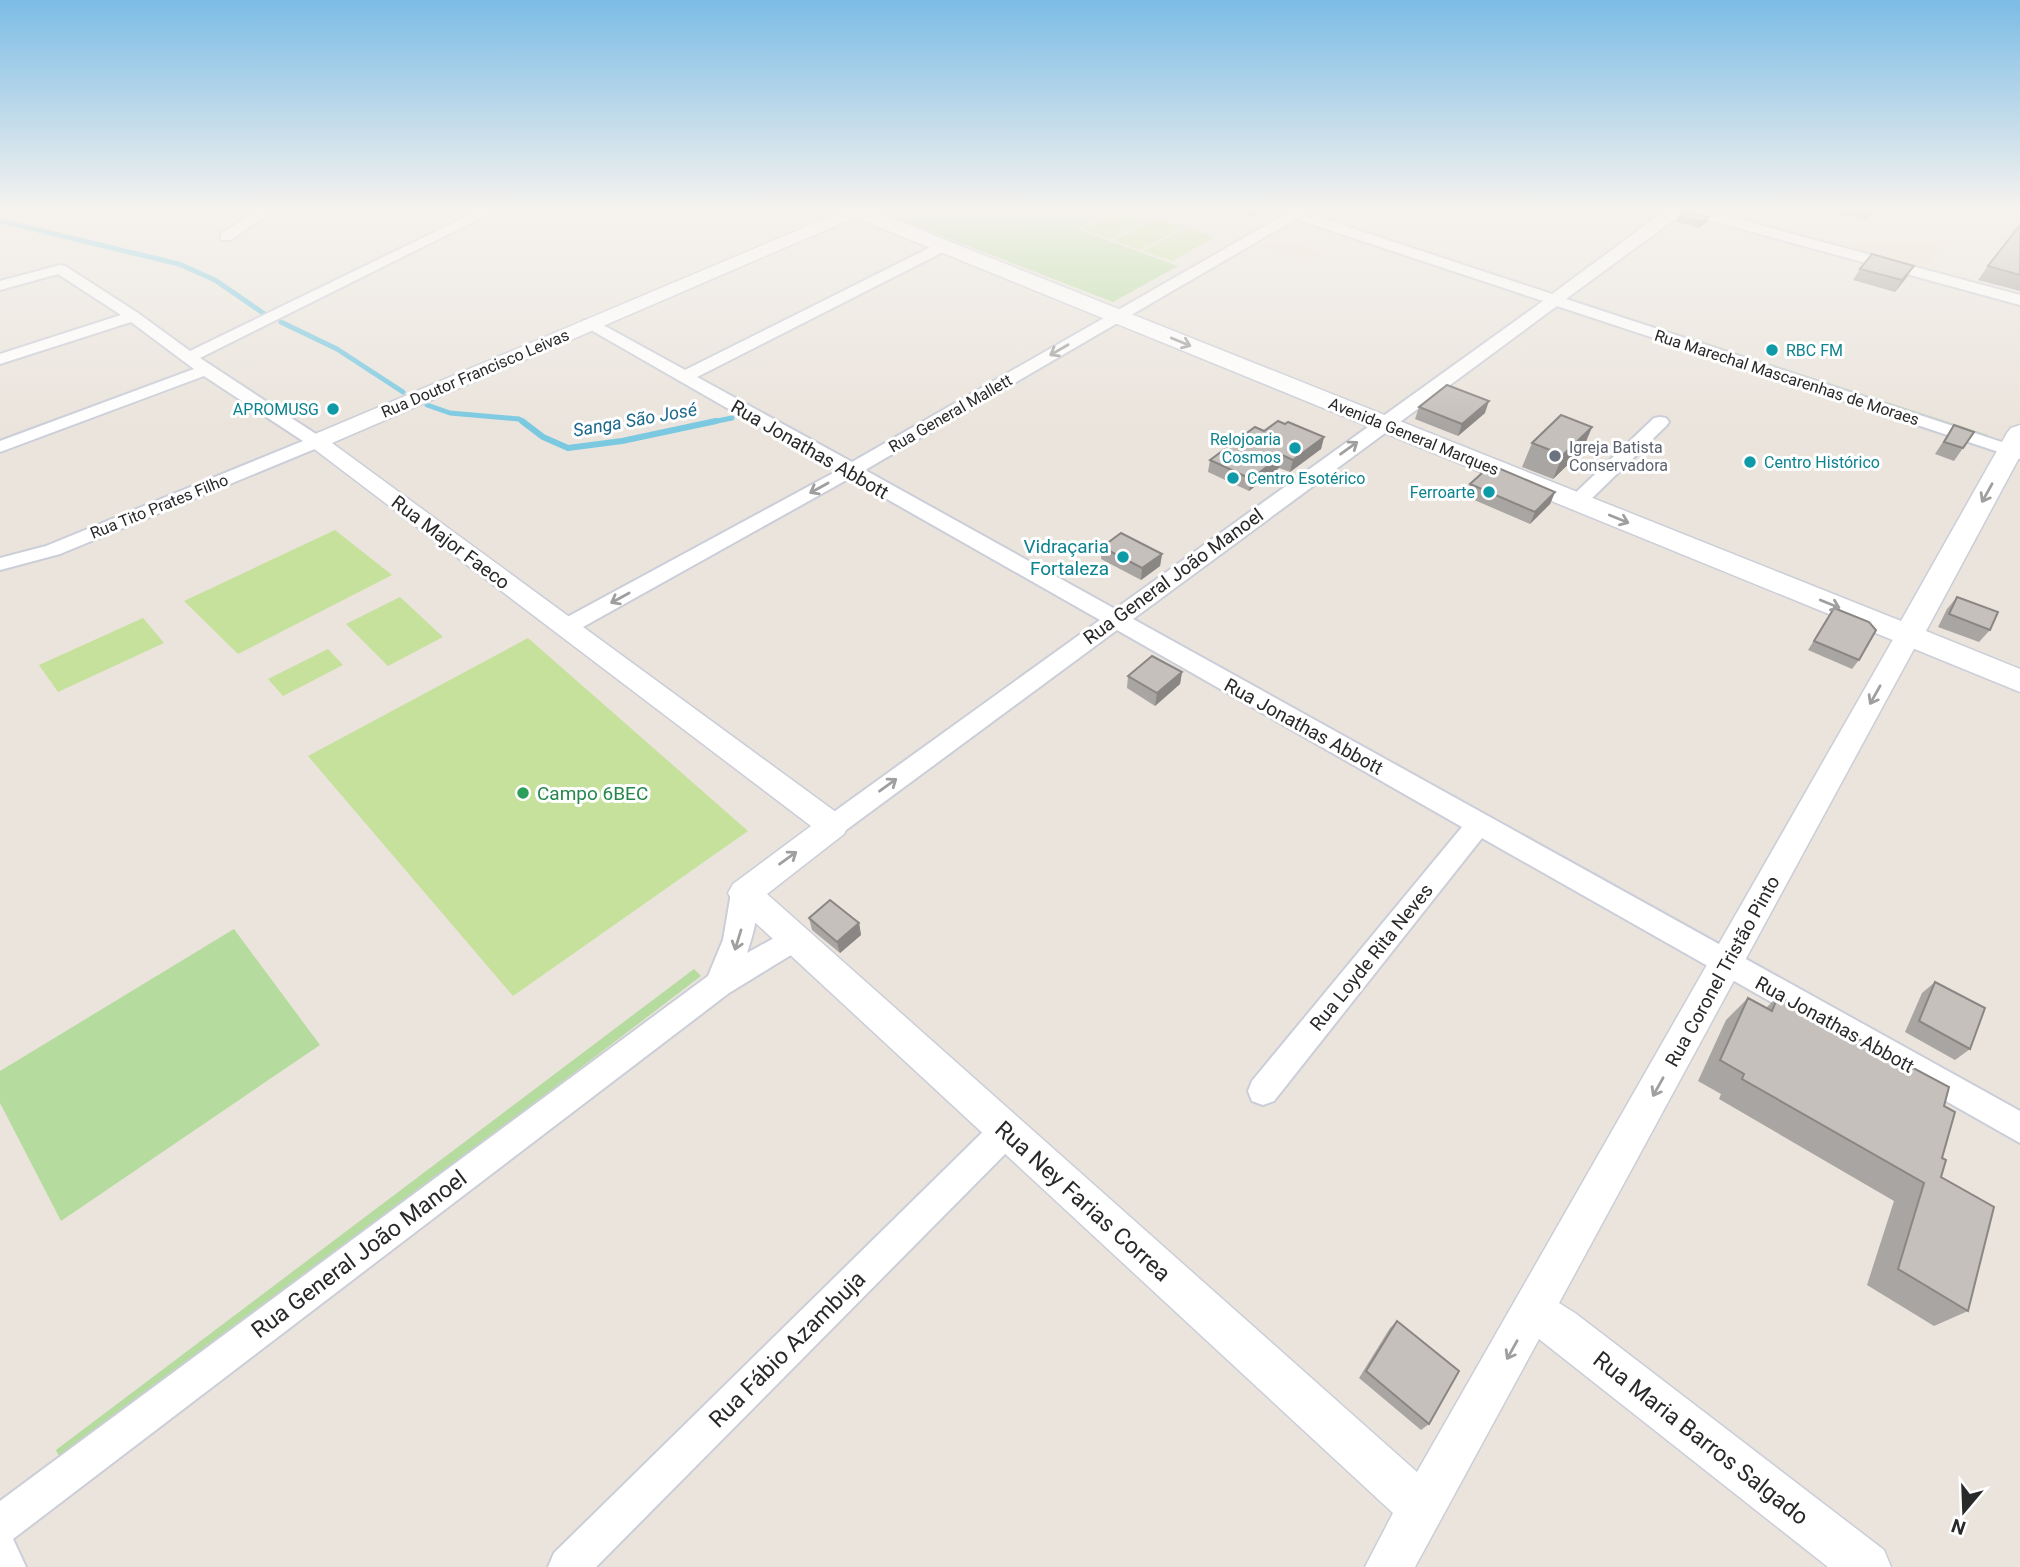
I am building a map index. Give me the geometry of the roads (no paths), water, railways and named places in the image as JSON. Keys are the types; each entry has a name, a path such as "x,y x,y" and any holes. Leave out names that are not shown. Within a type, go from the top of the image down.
{"main road":[{"name":"Avenida General Marques","path":"1029,280 2020,681"},
{"name":"Rua Coronel Tristão Pinto","path":"1909,636 2017,444"}],"street":[{"name":"Rua Major Faeco","path":"0,286 21,280"},
{"name":"Rua Major Faeco","path":"77,280 132,316 188,358 316,442 833,825"},
{"path":"188,358 347,280"},
{"name":"Rua Doutor Francisco Leivas","path":"316,442 689,280"},
{"path":"684,377 876,280"},
{"name":"Rua General Mallett","path":"566,627 850,471 1178,280"},
{"name":"Rua Marechal Mascarenhas de Moraes","path":"1511,280 2017,444"},
{"name":"Rua General João Manoel","path":"719,984 733,957 742,929 744,893 833,825 1581,280"},
{"path":"1947,280 2020,300"},
{"path":"0,359 132,316"},
{"name":"Rua Jonathas Abbott","path":"589,323 2020,1128"},
{"path":"0,447 206,370"},
{"path":"1577,502 1660,422"},
{"name":"Rua Tito Prates Filho","path":"0,564 53,550 316,442"},
{"name":"Rua Coronel Tristão Pinto","path":"1389,1567 1909,636"},
{"name":"Rua Loyde Rita Neves","path":"1263,1091 1479,824"},
{"name":"Rua Ney Farias Correa","path":"744,893 1423,1508"},
{"name":"Rua General João Manoel","path":"0,1525 719,984 794,939"},
{"name":"Rua Fábio Azambuja","path":"568,1567 1006,1131"},
{"name":"Rua Maria Barros Salgado","path":"1533,1312 1560,1328 1867,1567"},
{"path":"0,1553 6,1567"}],"waterway":[{"name":"Sanga São José","path":"215,280 266,315"},
{"name":"Sanga São José","path":"281,322 337,349 403,392"},
{"name":"Sanga São José","path":"427,405 450,413 522,421"},
{"name":"Sanga São José","path":"707,423 732,418"},
{"name":"Sanga São José","path":"522,421 543,437 568,448 622,441 716,421"}],"place":[{"name":"RBC FM","path":"1772,350"},
{"name":"APROMUSG","path":"333,409"},
{"name":"Relojoaria Cosmos","path":"1295,448"},
{"name":"Igreja Batista Conservadora","path":"1555,456"},
{"name":"Centro Histórico","path":"1750,462"},
{"name":"Centro Esotérico","path":"1233,478"},
{"name":"Ferroarte","path":"1489,492"},
{"name":"Vidraçaria Fortaleza","path":"1123,557"},
{"name":"Campo 6BEC","path":"523,793"}]}
